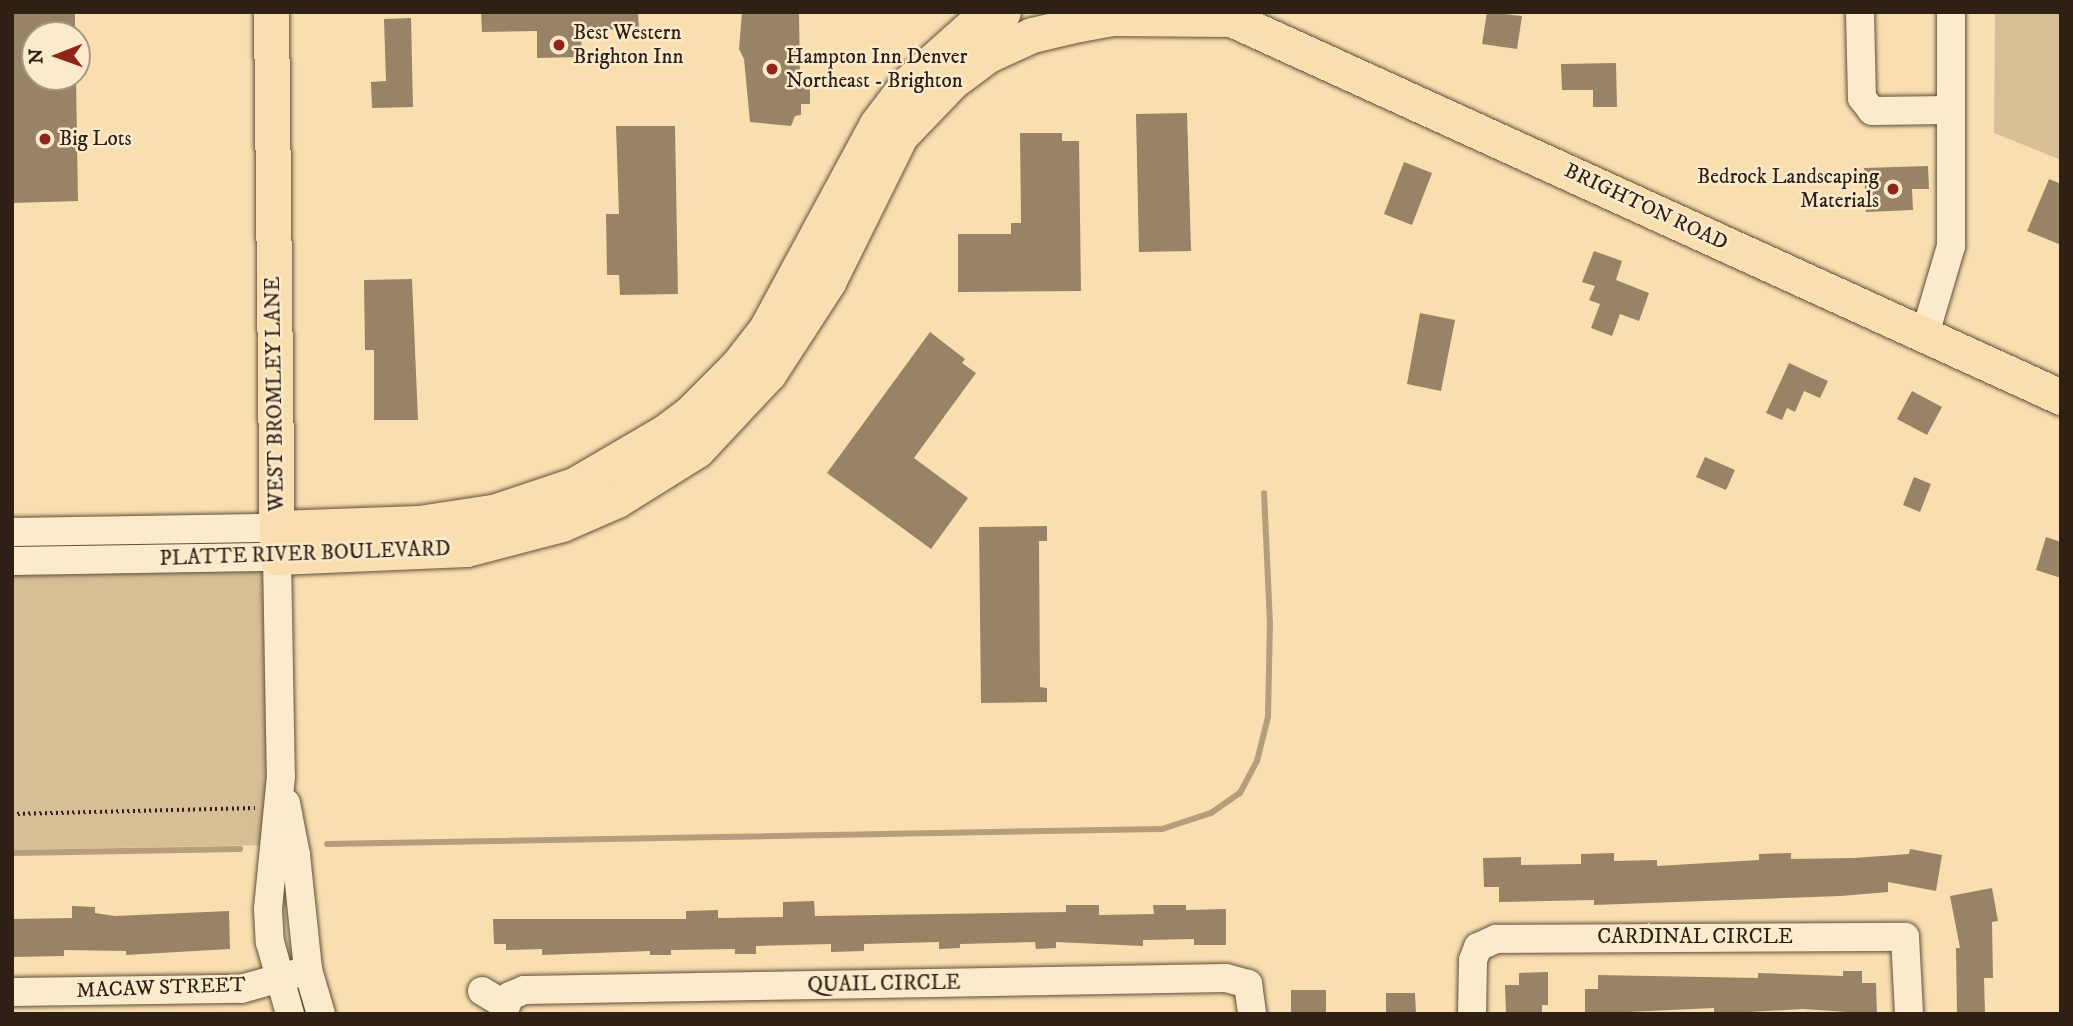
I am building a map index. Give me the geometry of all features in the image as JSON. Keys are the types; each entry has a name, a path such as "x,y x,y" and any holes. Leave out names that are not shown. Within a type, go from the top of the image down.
{"main road":[{"name":"WEST BROMLEY LANE","path":"271,12 277,542"},
{"name":"PLATTE RIVER BOULEVARD","path":"822,262 878,122 906,84 982,16"},
{"name":"BRIGHTON ROAD","path":"988,55 1032,35 1112,18 1236,17 2061,397"},
{"name":"PLATTE RIVER BOULEVARD","path":"277,542 454,520 574,485 639,450 689,414 752,347 822,262 900,136 953,81 988,55"}],"street":[{"path":"1860,12 1862,98 1872,111 1950,110"},
{"path":"1925,334 1951,246 1951,12"},
{"path":"982,16 988,55"},
{"name":"PLATTE RIVER BOULEVARD","path":"12,532 277,542"},
{"name":"PLATTE RIVER BOULEVARD","path":"12,561 277,542"},
{"name":"WEST BROMLEY LANE","path":"277,542 281,776 268,909 279,979 290,1014"},
{"name":"WEST BROMLEY LANE","path":"281,776 296,855 308,970 321,1014"},
{"name":"CARDINAL CIRCLE","path":"1472,1014 1473,960 1478,947 1488,940 1849,937 1905,937 1909,1014"},
{"name":"MACAW STREET","path":"12,992 241,989 308,970"},
{"name":"QUAIL CIRCLE","path":"497,1003 524,990 1226,978 1248,984 1252,1014"}],"path":[{"path":"12,814 252,808"}],"shaded area":[{"path":"1995,12 2061,12 2061,160 1994,133"},
{"path":"277,557 273,845 12,850 12,561"}],"building":[{"name":"Big Lots","path":"12,12 75,12 75,21 21,21 21,91 76,91 78,201 12,203"},
{"name":"Best Western Brighton Inn","path":"481,12 638,12 639,29 581,30 582,57 537,58 537,31 482,32"},
{"name":"Hampton Inn Denver Northeast - Brighton","path":"742,12 799,12 800,79 810,79 810,104 801,104 801,115 795,116 791,126 750,122 744,59 739,49"},
{"path":"1487,12 1522,16 1517,49 1482,44"},
{"path":"411,18 413,107 372,108 371,82 386,81 384,19"},
{"path":"1616,63 1617,107 1593,107 1593,90 1562,90 1561,64"},
{"path":"1187,113 1191,251 1139,252 1136,114"},
{"path":"616,126 675,126 678,294 620,295 619,275 607,275 606,214 619,214"},
{"path":"1020,133 1062,133 1062,141 1079,141 1081,291 958,292 958,234 1011,234 1011,223 1021,223"},
{"path":"1404,162 1432,173 1412,225 1384,214"},
{"name":"Bedrock Landscaping Materials","path":"1928,166 1929,189 1912,189 1913,210 1866,212 1864,168"},
{"path":"2049,179 2061,184 2061,245 2027,231"},
{"path":"1594,251 1622,261 1616,280 1649,293 1639,321 1620,314 1612,336 1591,328 1600,304 1589,300 1595,286 1582,282"},
{"path":"412,279 418,420 374,420 374,350 365,350 364,280"},
{"path":"1420,313 1455,320 1441,391 1407,384"},
{"path":"930,332 965,359 962,363 976,373 914,458 968,498 931,549 827,473"},
{"path":"1789,363 1828,381 1820,398 1804,391 1795,412 1787,408 1782,420 1766,413"},
{"path":"1912,391 1942,407 1927,435 1897,419"},
{"path":"1705,457 1735,470 1726,490 1696,477"},
{"path":"1914,477 1931,484 1920,512 1903,505"},
{"path":"1047,526 1047,541 1039,541 1040,687 1047,688 1047,702 981,703 979,527"},
{"path":"2046,537 2061,542 2061,578 2036,570"},
{"path":"1910,849 1942,855 1936,891 1888,882 1888,892 1841,896 1594,905 1594,900 1499,902 1499,887 1484,887 1483,858 1521,857 1521,865 1581,864 1581,854 1614,853 1614,861 1657,860 1657,866 1759,860 1759,854 1791,853 1791,859 1854,858 1909,854"},
{"path":"1992,888 1998,921 1992,922 1993,978 1984,978 1985,1014 1957,1014 1956,948 1960,948 1950,896"},
{"path":"814,901 815,916 1066,912 1066,905 1099,905 1099,915 1154,914 1153,905 1186,905 1186,910 1226,909 1226,945 1194,945 1194,939 1143,940 1143,946 1056,942 1056,948 1036,949 1035,942 960,944 960,948 939,949 939,942 864,944 864,951 831,952 831,944 756,946 756,954 735,954 735,949 671,950 671,955 650,955 650,951 542,955 542,949 506,950 506,944 494,944 493,919 686,919 686,911 718,910 718,918 783,917 783,902"},
{"path":"72,906 95,907 95,913 115,916 229,911 230,949 126,955 126,951 64,950 64,956 13,957 12,919 72,918"},
{"path":"1843,971 1862,971 1862,983 1876,983 1877,1014 1803,1009 1714,1014 1714,1008 1585,1014 1585,989 1598,989 1598,975 1758,978 1758,973 1843,976"},
{"path":"1548,972 1548,1005 1542,1005 1542,1014 1506,1014 1505,985 1519,985 1519,973"},
{"path":"1291,990 1326,990 1326,1014 1291,1014"},
{"path":"1386,993 1415,993 1416,1014 1386,1014"}],"waterway":[{"path":"327,844 1162,829 1211,813 1240,793 1257,761 1268,717 1270,624 1264,493"},
{"path":"12,853 240,849"}],"place":[{"name":"Best Western Brighton Inn","path":"559,45"},
{"name":"Hampton Inn Denver Northeast - Brighton","path":"772,69"},
{"name":"Big Lots","path":"45,139"},
{"name":"Bedrock Landscaping Materials","path":"1893,189"}]}
